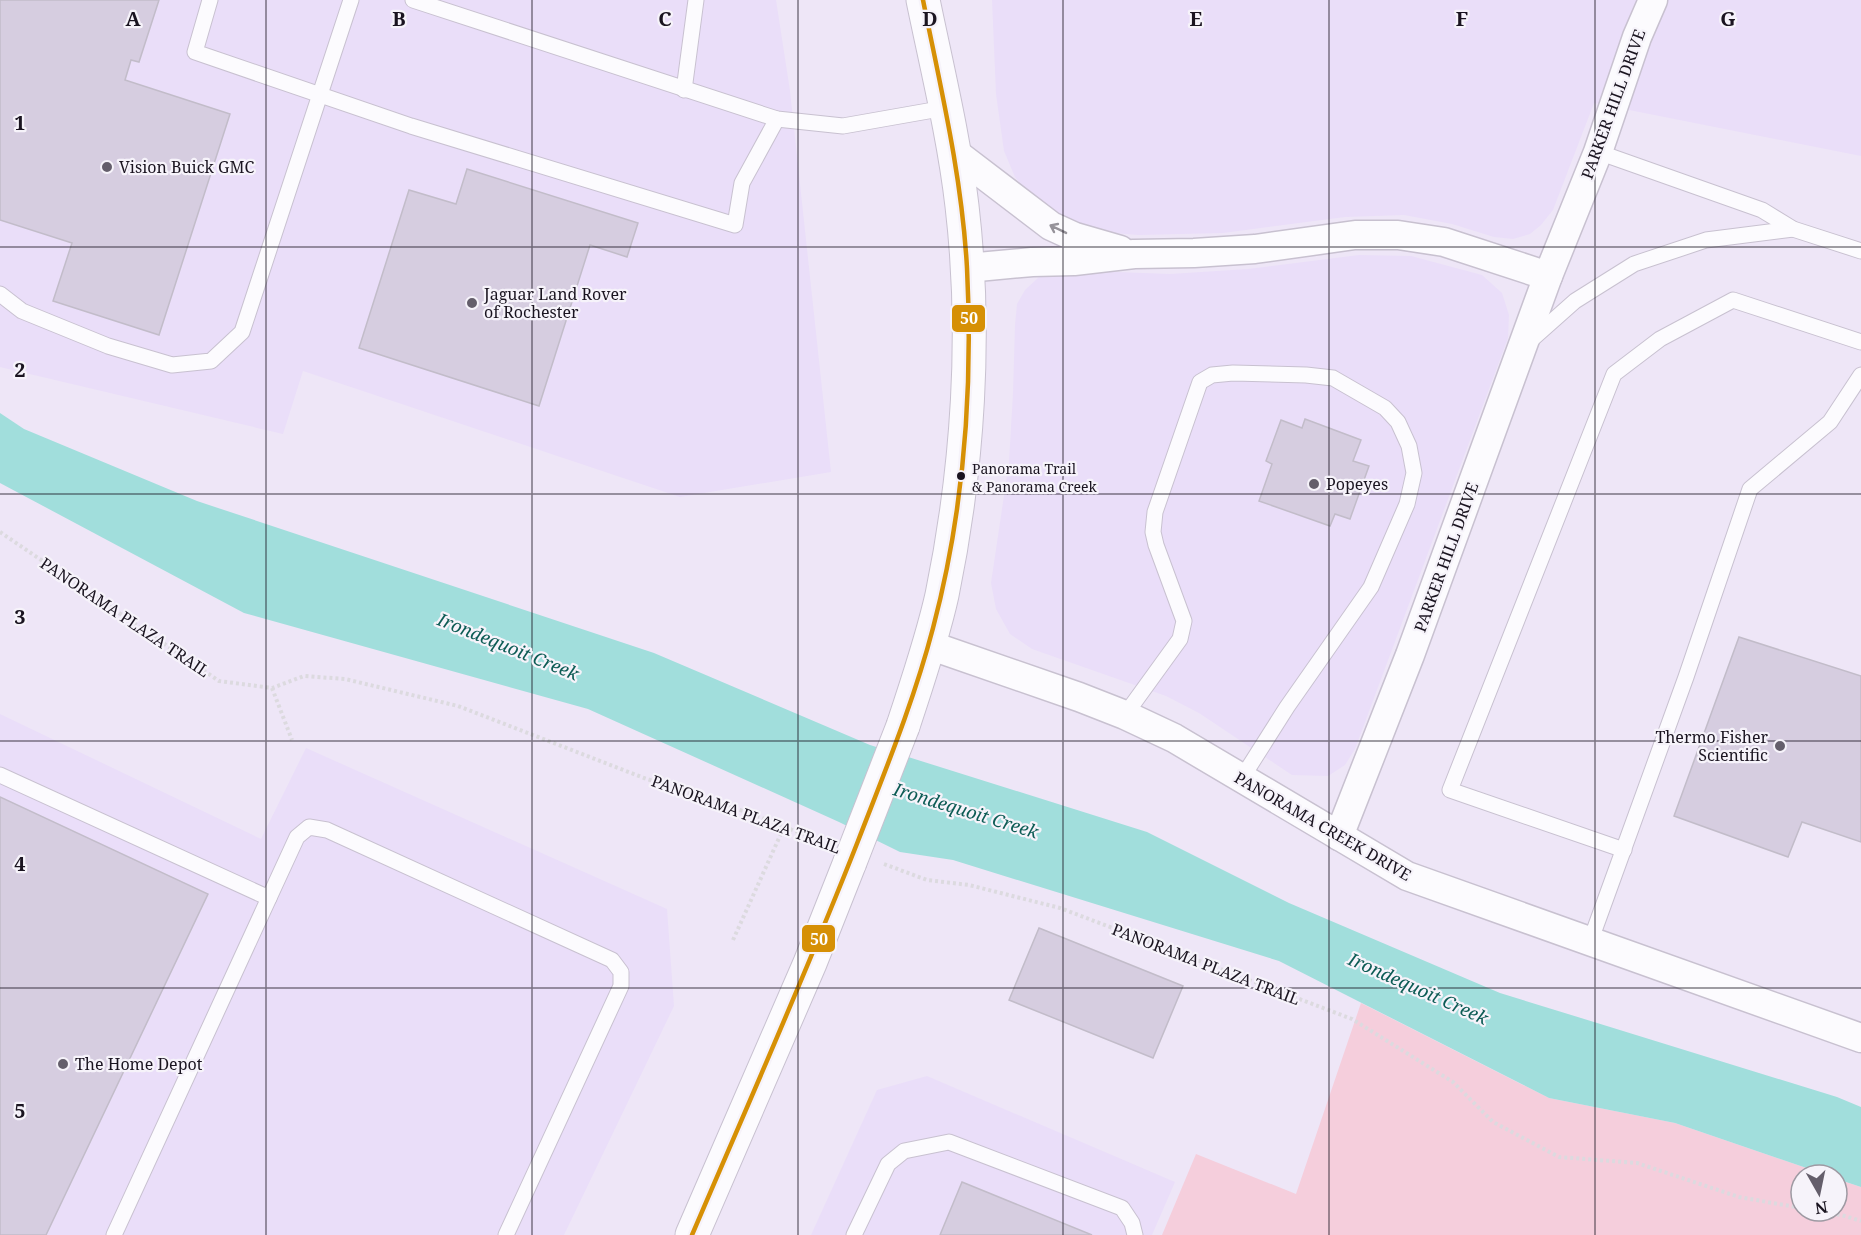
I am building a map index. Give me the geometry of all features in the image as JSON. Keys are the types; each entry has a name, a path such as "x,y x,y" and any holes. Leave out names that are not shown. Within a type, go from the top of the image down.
{"main road":[{"path":"692,1235 810,963 839,853 903,726 929,645 943,586 959,488 968,374 967,267 962,206 954,152 923,0"}],"street":[{"name":"PARKER HILL DRIVE","path":"1340,836 1410,655 1548,276 1598,152 1637,37 1653,0"},
{"path":"954,152 1051,226 1075,237 1134,254"},
{"path":"967,267 1074,261 1134,254 1204,253 1255,249 1355,235 1398,235 1444,242 1548,276"},
{"name":"PANORAMA CREEK DRIVE","path":"929,645 1125,715 1174,738 1407,876 1861,1038"}],"lane":[{"path":"210,0 195,52 411,126 735,225 742,183 777,119"},
{"path":"0,294 22,311 108,346 172,365 211,361 242,332 351,0"},
{"path":"413,0 777,119 843,126 945,108"},
{"path":"684,90 696,0"},
{"path":"1598,152 1762,210 1793,229 1861,251"},
{"path":"1521,349 1575,301 1634,264 1706,240 1793,229"},
{"path":"1624,850 1450,790 1614,375 1660,339 1733,300 1861,342"},
{"path":"1125,715 1180,639 1184,621 1153,532 1155,512 1200,382 1212,375 1233,373 1333,378 1385,408 1398,422 1409,446 1414,472 1407,504 1371,587 1287,707 1242,778"},
{"path":"1590,942 1721,578 1750,489 1830,422 1861,375"},
{"path":"0,774 269,898"},
{"path":"114,1235 297,837 309,827 327,830 612,960 621,972 621,986 506,1235"},
{"path":"854,1235 888,1164 904,1151 949,1142 1122,1208 1132,1223 1135,1235"}],"path":[{"name":"PANORAMA PLAZA TRAIL","path":"0,532 219,681 272,688 304,676 345,679 458,706 644,778 784,827 839,853"},
{"path":"272,688 292,740"},
{"path":"733,940 784,827"},
{"name":"PANORAMA PLAZA TRAIL","path":"883,864 927,880 969,885 1060,908 1352,1019 1452,1082 1493,1122 1559,1157 1637,1163 1739,1197 1789,1206"}],"shaded area":[{"path":"0,0 776,0 790,91 831,472 680,497 303,371 283,434 0,367"},
{"path":"992,0 1861,0 1861,156 1594,103 1553,210 1530,234 1513,239 1494,237 1452,224 1404,215 1345,217 1223,233 1139,235 1087,231 1034,202 1015,177 1004,151 996,94"},
{"path":"1359,255 1411,256 1482,275 1502,293 1509,315 1508,338 1355,749 1345,765 1328,776 1292,775 1199,713 1166,696 1032,649 1010,634 996,609 991,583 1009,462 1017,304 1025,290 1039,277 1062,270 1170,274 1248,269"},
{"path":"0,714 261,839 306,748 667,909 674,1006 564,1235 0,1235"},
{"path":"1361,1003 1549,1098 1675,1123 1792,1163 1789,1163 1789,1223 1849,1223 1849,1183 1861,1187 1861,1235 1162,1235 1196,1154 1296,1194"},
{"path":"927,1076 1175,1182 1152,1235 811,1235 877,1090"}],"water":[{"name":"Irondequoit Creek","path":"0,413 24,429 197,501 654,653 870,745 1147,832 1289,903 1500,993 1837,1097 1861,1107 1861,1187 1849,1183 1849,1163 1792,1163 1675,1123 1549,1098 1279,961 953,860 900,852 839,822 588,709 244,613 0,483"}],"building":[{"name":"Vision Buick GMC","path":"0,0 159,0 139,62 131,60 125,80 230,114 159,335 53,301 72,243 0,220"},
{"name":"Jaguar Land Rover of Rochester","path":"467,169 638,223 627,257 590,245 539,406 359,348 409,190 456,204"},
{"name":"Popeyes","path":"1305,419 1361,440 1353,461 1369,466 1350,519 1335,514 1330,526 1259,501 1272,464 1266,461 1281,420 1302,428"},
{"name":"Thermo Fisher Scientific","path":"1739,637 1861,676 1861,842 1802,822 1788,857 1674,816"},
{"name":"The Home Depot","path":"0,797 208,894 46,1235 0,1235"},
{"path":"1039,928 1183,986 1153,1058 1009,1000"},
{"path":"962,1182 1092,1235 940,1235"}],"transit line":[{"name":"50","path":"692,1235 858,841 917,682 944,584 964,449 969,313 961,200 944,100 923,0"}],"place":[{"name":"Vision Buick GMC","path":"107,167"},
{"name":"Jaguar Land Rover of Rochester","path":"472,303"},
{"name":"Panorama Trail & Panorama Creek","path":"961,476"},
{"name":"Popeyes","path":"1314,484"},
{"name":"Thermo Fisher Scientific","path":"1780,746"},
{"name":"The Home Depot","path":"63,1064"}]}
